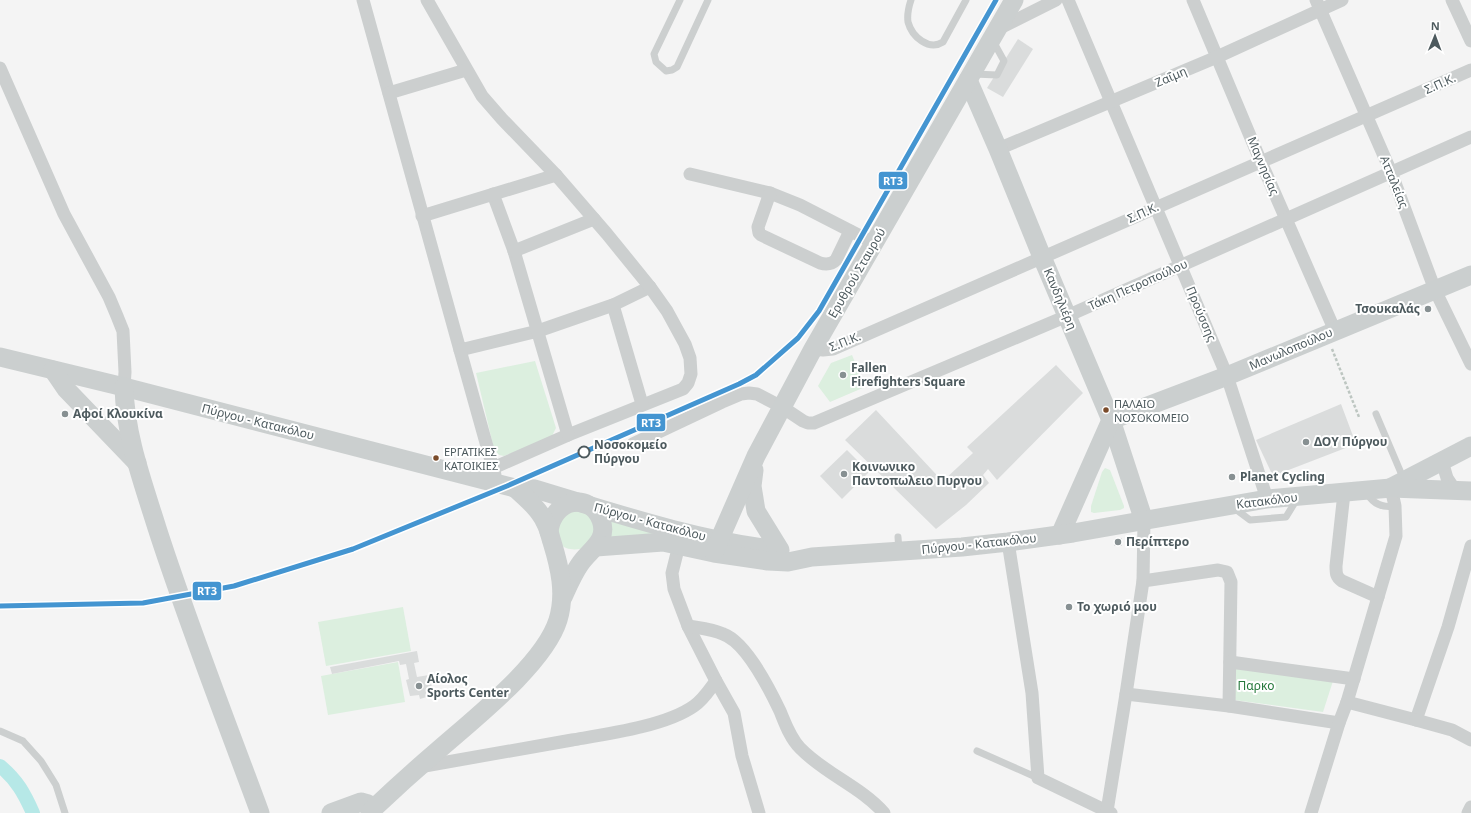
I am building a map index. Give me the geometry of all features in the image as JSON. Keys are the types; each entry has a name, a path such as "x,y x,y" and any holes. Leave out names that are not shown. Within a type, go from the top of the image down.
{"main road":[{"name":"Ερυθρού Σταυρού","path":"716,546 756,456 813,349 1014,0"},
{"name":"Κανδηλιέρη","path":"970,77 1042,257 1111,420 1144,521"},
{"name":"Μανωλοπούλου","path":"1111,420 1333,338 1435,290 1471,275"},
{"name":"Πύργου - Κατακόλου","path":"0,358 502,480 583,503 671,530 716,546 768,561 788,562 812,557 899,545 962,547 1008,542 1144,521"},
{"path":"53,370 66,389 137,463"},
{"path":"124,387 124,403 137,463 179,597 260,813"},
{"path":"1060,534 1111,420"},
{"path":"1397,491 1442,461 1471,446"},
{"path":"756,456 752,486 756,511 780,550"},
{"name":"Πύργου - Κατακόλου","path":"502,480 539,513 545,522 550,536 560,550 572,556 581,556 593,550 663,542 679,545 780,550 812,557"},
{"name":"Κατακόλου","path":"1144,521 1267,499 1366,491 1397,491"},
{"path":"1397,491 1463,491"},
{"name":"Πύργου - Κατακόλου","path":"550,536 551,519 559,508 566,504 575,502 583,503 598,513 602,522 603,530 601,539 593,550"},
{"path":"331,813 361,802 368,804 371,811 405,778 419,768 460,732 532,662 552,635 558,621 562,598 559,566 550,536"},
{"path":"562,598 578,566 593,550"}],"street":[{"path":"363,0 460,350 502,480 568,435 642,404 683,389 688,383 691,374 690,358 685,344 667,311 650,287 556,175 502,120 482,96 442,25 426,0"},
{"path":"994,34 1056,0"},
{"name":"Προύσσης","path":"1068,0 1227,376 1267,499"},
{"name":"Μαγνησίας","path":"1193,0 1286,219 1333,338"},
{"name":"Ζαΐμη","path":"998,149 1217,57 1318,4 1342,0"},
{"path":"1452,0 1471,41"},
{"name":"Ατταλείας","path":"1318,4 1391,172 1435,290 1471,364"},
{"path":"0,68 64,214 109,297 123,331 125,372 124,387"},
{"path":"389,93 466,70"},
{"name":"Σ.Π.Κ.","path":"813,349 833,349 1471,70"},
{"name":"Τάκη Πετροπούλου","path":"632,444 691,415 741,394 749,393 757,394 782,407 803,422 814,423 1067,316 1471,137"},
{"path":"690,174 770,193 800,205 874,243"},
{"path":"422,216 556,175"},
{"path":"770,193 758,227 761,235 820,263 828,264 833,263 836,260 850,231"},
{"path":"493,194 514,251 568,435"},
{"path":"514,251 594,219"},
{"path":"460,350 538,331 613,304 650,287"},
{"path":"613,304 642,404"},
{"path":"1442,461 1447,478 1463,491"},
{"path":"1311,813 1347,702 1396,536 1397,491"},
{"path":"1344,493 1336,575 1342,581 1378,597"},
{"path":"1008,542 1032,693 1038,778 1109,812 1143,581 1144,521"},
{"path":"679,545 672,573 674,589 688,626 734,713 742,756 759,813"},
{"path":"1416,720 1448,627 1471,546"},
{"path":"1143,581 1218,570 1227,572 1231,582 1229,706"},
{"path":"688,626 723,634 734,640 742,649 773,696 792,737 800,748 826,770 857,789 875,803 884,813"},
{"path":"1230,662 1354,679"},
{"path":"419,768 601,735 657,722 677,715 693,706 704,698 716,681"},
{"path":"1126,694 1229,706 1339,723"},
{"path":"1347,702 1452,730 1471,740"},
{"path":"1468,813 1471,807"}],"lane":[{"path":"680,0 654,54 656,62 666,71 677,68 708,0"},
{"path":"911,0 908,22 916,36 923,42 933,46 939,45 943,42 966,0"},
{"path":"1376,414 1397,491"},
{"path":"1230,506 1250,520 1286,517 1298,497"},
{"path":"0,731 23,741 41,761 56,785 65,813"},
{"path":"977,751 1038,778"}],"path":[{"path":"1333,338 1359,417"}],"green space":[{"path":"852,355 865,387 830,402 818,386 831,363"},
{"path":"535,361 556,428 551,438 504,456 499,455 494,449 476,373"},
{"path":"1105,468 1110,470 1124,508 1120,510 1094,513 1091,512 1091,506 1102,472"},
{"path":"570,509 589,513 596,531 585,548 568,549 562,546 559,541 556,523"},
{"path":"608,517 655,529 653,537 607,540"},
{"path":"403,607 411,651 326,666 318,622"},
{"path":"398,662 405,702 328,715 321,676"},
{"name":"Παρκο","path":"1236,667 1333,681 1323,712 1234,700"}],"building":[{"path":"1018,39 1033,49 1003,97 987,88"},
{"path":"1056,365 1083,393 997,480 988,469 983,475 989,483 966,505 936,529 845,440 876,410 947,486 943,481 973,453 967,447"},
{"name":"ΔΟΥ Πύργου","path":"1341,404 1356,444 1273,476 1256,440"},
{"name":"Κοινωνικο Παντοπωλειο Πυργου","path":"847,450 869,472 842,499 820,476"},
{"name":"Περίπτερο","path":"1122,538 1122,546 1114,546 1114,539"},
{"path":"417,651 419,662 414,663 417,677 429,675 433,692 429,693 430,696 420,699 419,695 410,696 406,680 409,679 406,664 400,665 399,661 332,674 330,667"}],"waterway":[{"path":"0,766 20,787 33,813"}],"transit line":[{"name":"RT3","path":"0,606 143,603 234,586 353,549 507,486 739,384 756,375 798,338 819,311 996,0"}],"place":[{"name":"Τσουκαλάς","path":"1428,309"},
{"name":"Fallen Firefighters Square","path":"843,375"},
{"name":"ΠΑΛΑΙΟ ΝΟΣΟΚΟΜΕΙΟ","path":"1106,410"},
{"name":"Αφοί Κλουκίνα","path":"65,414"},
{"name":"ΔΟΥ Πύργου","path":"1306,442"},
{"name":"Νοσοκομείο Πύργου","path":"584,452"},
{"name":"ΕΡΓΑΤΙΚΕΣ ΚΑΤΟΙΚΙΕΣ","path":"436,458"},
{"name":"Κοινωνικο Παντοπωλειο Πυργου","path":"844,474"},
{"name":"Planet Cycling","path":"1232,477"},
{"name":"Περίπτερο","path":"1118,542"},
{"name":"Το χωριό μου","path":"1069,607"},
{"name":"Αίολος Sports Center","path":"419,686"}]}
